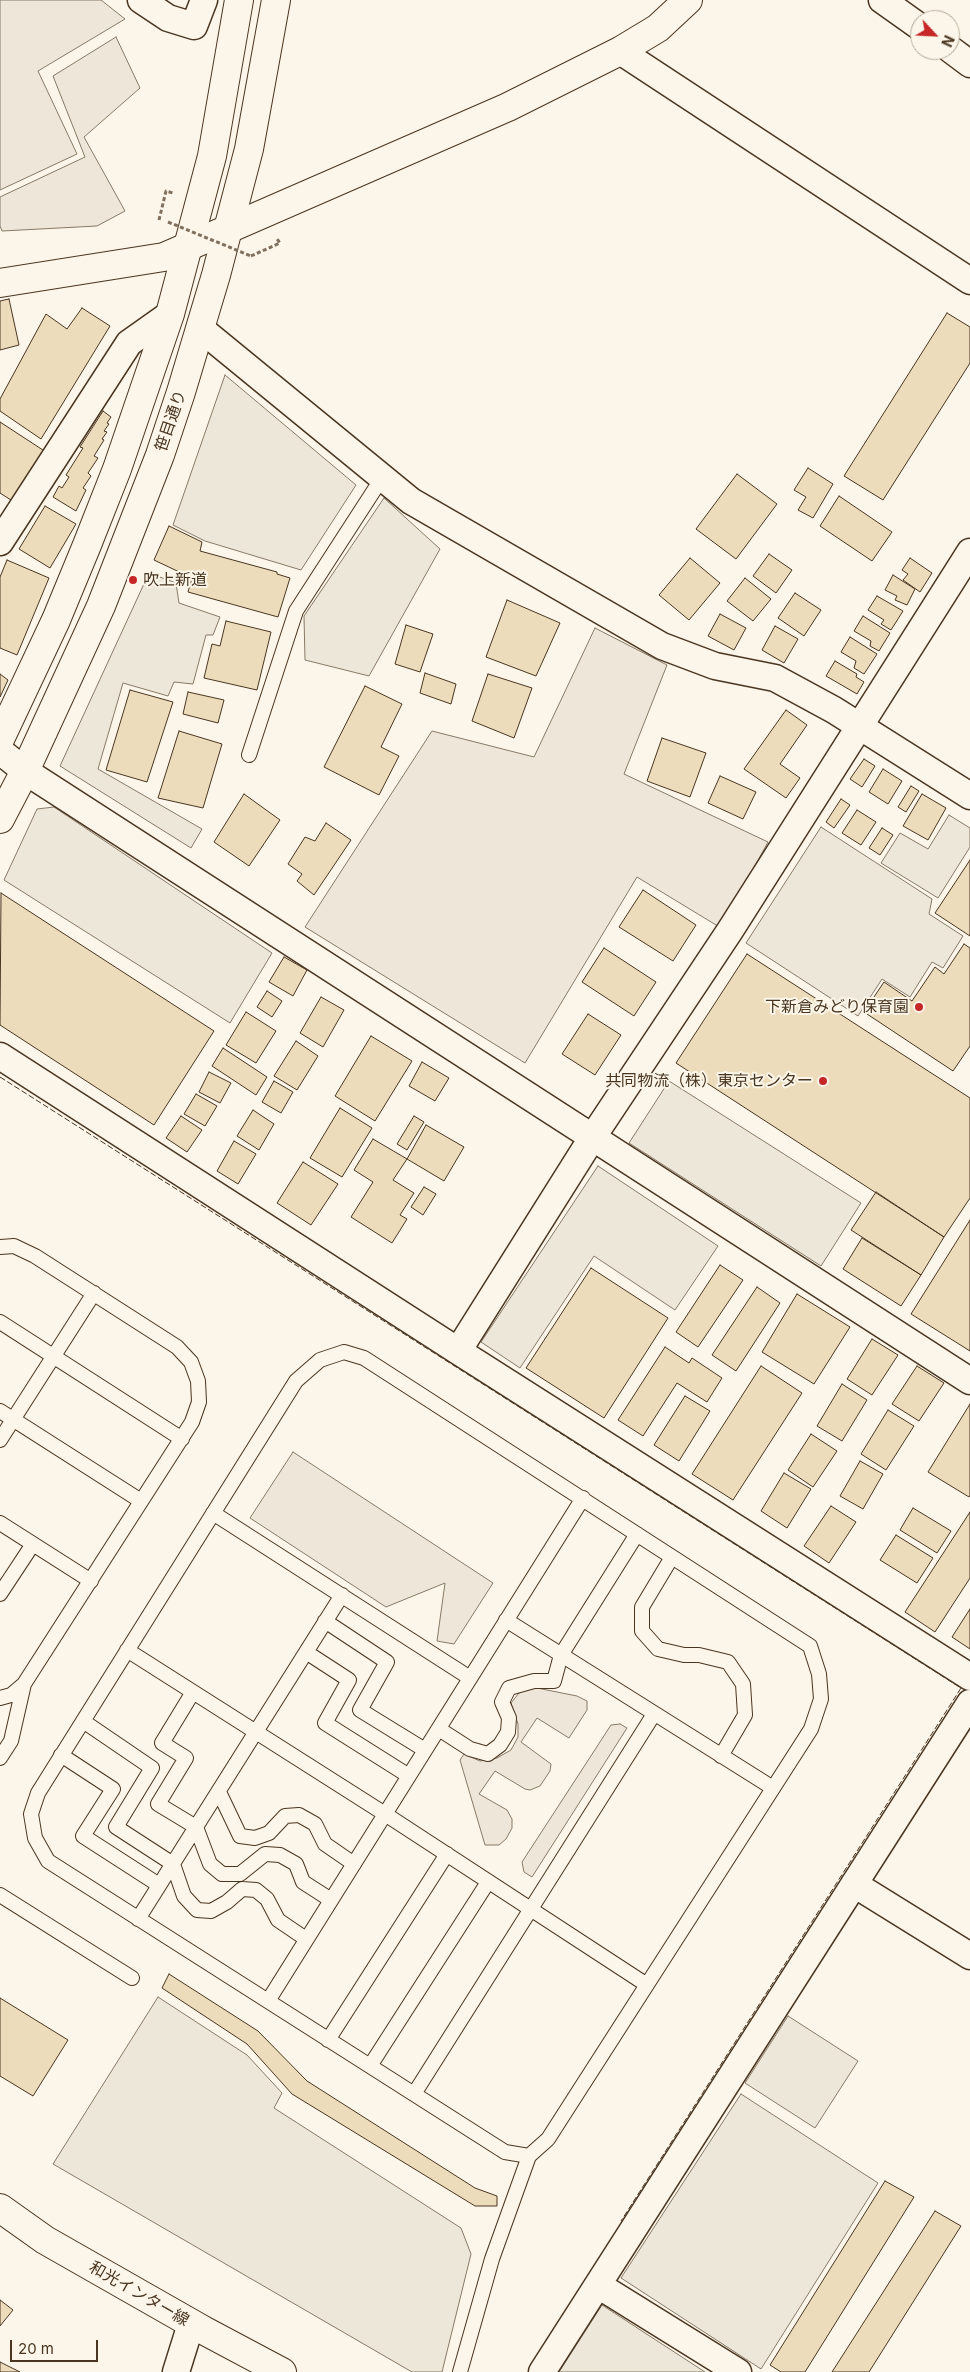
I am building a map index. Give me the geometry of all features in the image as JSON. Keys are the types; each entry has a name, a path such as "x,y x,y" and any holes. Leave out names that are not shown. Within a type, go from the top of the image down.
{"main road":[{"path":"0,739 56,620 87,545 120,461 170,314 212,156 239,0"},
{"name":"笹目通り","path":"0,820 26,771 101,606 160,455 201,329 229,228 251,140 276,0"},
{"path":"0,283 164,257 508,107 620,51 658,28 688,0"},
{"name":"和光インター線","path":"0,2208 45,2240 191,2324 282,2372"}],"street":[{"path":"141,0 168,18 194,26 204,0"},
{"path":"882,0 910,21"},
{"path":"620,51 970,280"},
{"path":"0,542 129,343 170,314"},
{"path":"201,329 410,501 662,646 715,666 774,678 834,710 970,796"},
{"path":"458,1351 592,1138 731,929 970,552"},
{"path":"0,751 26,771 970,1381"},
{"path":"0,1056 458,1351 970,1676"},
{"path":"542,2372 970,1704"},
{"path":"854,1884 970,1956"},
{"path":"598,2284 738,2372"},
{"path":"176,2372 191,2324"}],"lane":[{"path":"249,755 296,611 382,478"},
{"path":"0,1247 14,1246 24,1250 177,1347 191,1362 198,1381 199,1402 192,1422 182,1439 24,1684 11,1695 0,1698"},
{"path":"0,1440 94,1293"},
{"path":"0,1322 182,1439"},
{"path":"460,2372 492,2259 529,2156 548,2138 811,1729 821,1699 819,1674 810,1646 364,1358 344,1352 320,1360 296,1381 38,1792 31,1814 35,1838 48,1861 138,1919 505,2152 529,2156"},
{"path":"0,1411 141,1501"},
{"path":"268,2001 583,1498"},
{"path":"213,1513 470,1678"},
{"path":"0,1523 90,1580"},
{"path":"439,1729 470,1749 488,1754 500,1745 508,1732 509,1718 502,1702 509,1688 534,1681 554,1681 561,1655 637,1534"},
{"path":"0,1594 33,1544"},
{"path":"672,1556 642,1608 642,1631 658,1649 684,1655 699,1655 728,1662 743,1684 745,1715 722,1756"},
{"path":"138,1919 342,1595"},
{"path":"506,1620 773,1788"},
{"path":"325,1621 387,1662 360,1710 425,1750"},
{"path":"127,1650 385,1814 647,1985"},
{"path":"306,1652 349,1680 325,1722 409,1776"},
{"path":"0,1758 11,1742 24,1684"},
{"path":"193,1692 162,1743 186,1758 158,1804 196,1828 210,1864 222,1874 240,1874 265,1854 280,1855 296,1864 303,1882 331,1900"},
{"path":"414,2094 532,1910 654,1714"},
{"path":"83,1721 152,1768 116,1827 173,1864 184,1896 197,1910 211,1911 227,1902 242,1889 256,1890 267,1899 278,1920 306,1940"},
{"path":"62,1755 113,1789 83,1836 159,1886"},
{"path":"218,1792 240,1836 255,1838 269,1833 286,1816 299,1815 315,1824 325,1844 354,1864"},
{"path":"328,2040 447,1854"},
{"path":"370,2066 488,1882"},
{"path":"0,1895 132,1978"}],"path":[{"path":"168,222 251,256"}],"shaded area":[{"path":"0,0 101,0 125,19 38,71 77,154 0,190"},
{"path":"116,37 140,88 84,137 125,211 97,226 2,231 0,226 0,197 85,157 53,76"},
{"path":"225,375 356,485 301,570 205,541 173,525"},
{"path":"384,498 440,549 369,676 305,660 304,616"},
{"path":"149,573 176,583 179,603 220,617 213,635 206,635 193,684 174,682 168,696 123,683 98,769 202,829 191,848 60,766"},
{"path":"595,628 667,665 624,774 768,842 721,928 637,877 525,1063 305,927 432,731 534,757"},
{"path":"54,807 272,953 230,1023 4,880 37,809"},
{"path":"949,815 970,828 970,847 938,898 881,863 900,833 928,849"},
{"path":"821,827 932,899 929,914 963,936 943,968 932,962 910,997 882,979 858,1016 746,943"},
{"path":"669,1081 861,1203 821,1266 629,1143"},
{"path":"598,1166 718,1246 675,1310 594,1256 520,1368 481,1342"},
{"path":"293,1452 493,1583 454,1644 437,1641 445,1583 386,1607 250,1518"},
{"path":"532,1687 577,1696 587,1701 587,1710 569,1738 537,1718 521,1742 551,1764 550,1771 540,1786 530,1790 525,1789 495,1771 479,1794 507,1810 512,1819 512,1828 506,1839 499,1845 485,1845 460,1760 464,1754 480,1761 497,1758 511,1750 518,1737 518,1724 511,1703 519,1693"},
{"path":"620,1724 627,1728 532,1877 524,1872 522,1862 611,1725"},
{"path":"158,1997 247,2055 282,2093 274,2108 461,2228 471,2254 442,2372 412,2372 53,2164"},
{"path":"788,2016 858,2061 815,2128 745,2083"},
{"path":"741,2094 878,2183 761,2369 621,2278"},
{"path":"602,2305 705,2372 559,2372"}],"building":[{"path":"9,299 19,345 0,350 0,301"},
{"path":"82,308 110,326 41,439 0,411 0,399 46,314 67,329"},
{"path":"947,313 970,327 970,363 883,500 844,476"},
{"path":"103,411 111,417 104,431 107,432 94,456 98,458 88,473 91,476 83,488 86,490 76,511 53,497 59,486 62,488 69,477 66,475 83,448 80,447"},
{"path":"0,422 49,454 17,504 0,493"},
{"path":"808,468 833,484 813,518 798,510 806,497 794,490"},
{"path":"737,474 777,504 736,559 696,529"},
{"path":"839,496 892,532 872,561 820,526"},
{"path":"45,506 76,524 50,568 19,549"},
{"path":"169,526 202,542 200,551 277,572 277,574 290,578 278,617 188,592 192,578 154,560"},
{"path":"769,554 792,570 776,593 753,576"},
{"path":"690,558 720,583 689,620 659,595"},
{"path":"910,558 932,573 920,592 903,580 908,574 902,570"},
{"path":"7,560 49,578 17,655 0,648 0,577"},
{"path":"893,575 915,589 907,605 895,600 897,596 885,590"},
{"path":"745,578 771,599 753,621 727,601"},
{"path":"795,593 821,610 804,636 778,618"},
{"path":"877,596 903,611 891,630 881,624 884,620 868,610"},
{"path":"507,600 560,623 536,676 486,657"},
{"path":"720,614 746,628 734,650 708,636"},
{"path":"863,616 890,633 879,651 870,646 871,641 854,631"},
{"path":"226,621 271,632 257,690 204,678 212,644 220,646"},
{"path":"406,625 433,634 420,672 395,664"},
{"path":"775,626 798,639 784,663 762,650"},
{"path":"850,637 877,654 864,674 854,668 856,661 841,652"},
{"path":"835,661 857,674 856,677 864,682 857,694 826,676"},
{"path":"425,673 456,684 451,704 420,693"},
{"path":"0,674 8,680 0,697"},
{"path":"488,674 532,688 514,738 472,721"},
{"path":"365,686 402,704 381,747 399,756 379,795 324,767"},
{"path":"130,690 173,702 147,782 106,770"},
{"path":"188,692 224,700 218,723 183,714"},
{"path":"786,710 807,725 780,764 800,778 786,798 744,769"},
{"path":"179,731 222,744 203,808 158,798"},
{"path":"662,738 706,753 690,797 647,781"},
{"path":"864,759 875,766 862,787 850,779"},
{"path":"883,769 902,781 888,804 869,792"},
{"path":"720,776 756,792 743,819 708,803"},
{"path":"911,786 919,791 906,812 898,807"},
{"path":"244,794 280,820 249,866 214,842"},
{"path":"922,794 946,808 928,840 903,826"},
{"path":"841,799 850,805 834,828 826,822"},
{"path":"857,810 876,822 861,845 842,833"},
{"path":"326,823 351,840 314,895 297,881 302,874 288,864 305,837 315,841"},
{"path":"882,828 893,835 880,855 869,848"},
{"path":"970,860 970,936 935,913"},
{"path":"643,890 696,925 673,961 619,927"},
{"path":"1,893 214,1031 154,1125 0,1025"},
{"name":"下新倉みどり保育園","path":"964,944 970,948 970,1046 953,1071 864,1012 884,982 912,1001 935,967 944,974"},
{"path":"604,948 656,982 634,1016 582,982"},
{"name":"共同物流（株）東京センター","path":"747,954 970,1098 970,1198 944,1237 676,1063"},
{"path":"284,957 307,970 293,996 269,982"},
{"path":"267,991 282,1001 272,1017 257,1007"},
{"path":"321,997 344,1010 323,1047 300,1033"},
{"path":"246,1012 276,1031 256,1063 226,1045"},
{"path":"588,1014 621,1035 595,1075 562,1054"},
{"path":"371,1036 412,1061 375,1121 335,1096"},
{"path":"296,1041 318,1056 297,1090 274,1076"},
{"path":"223,1048 267,1077 256,1095 212,1066"},
{"path":"422,1062 449,1078 435,1101 409,1086"},
{"path":"209,1072 231,1083 220,1103 199,1092"},
{"path":"274,1081 293,1092 281,1113 262,1102"},
{"path":"196,1094 217,1106 205,1126 184,1114"},
{"path":"340,1108 372,1128 342,1177 310,1158"},
{"path":"253,1110 274,1124 259,1150 237,1136"},
{"path":"181,1116 202,1130 187,1152 166,1138"},
{"path":"414,1116 424,1122 407,1150 397,1144"},
{"path":"426,1125 464,1147 444,1181 407,1159"},
{"path":"373,1139 407,1159 393,1180 414,1193 400,1215 407,1219 392,1243 351,1217 373,1182 354,1170"},
{"path":"234,1141 256,1154 238,1184 217,1171"},
{"path":"303,1162 338,1184 311,1225 277,1203"},
{"path":"424,1187 436,1194 423,1215 411,1207"},
{"path":"876,1192 944,1237 921,1275 851,1230"},
{"path":"970,1220 970,1351 911,1314"},
{"path":"862,1238 921,1275 901,1306 843,1269"},
{"path":"720,1265 743,1280 698,1347 676,1332"},
{"path":"591,1268 668,1318 604,1418 526,1368"},
{"path":"757,1287 780,1303 736,1371 712,1355"},
{"path":"797,1294 850,1327 814,1384 762,1352"},
{"path":"872,1339 898,1355 872,1395 847,1379"},
{"path":"665,1347 689,1363 692,1358 722,1378 707,1402 677,1383 643,1436 618,1420"},
{"path":"761,1366 802,1393 733,1500 692,1474"},
{"path":"917,1366 944,1383 919,1421 892,1404"},
{"path":"842,1384 867,1400 842,1441 817,1426"},
{"path":"685,1396 710,1411 679,1461 654,1445"},
{"path":"970,1404 970,1495 969,1497 928,1472"},
{"path":"888,1410 914,1426 886,1470 861,1454"},
{"path":"811,1434 837,1451 813,1487 788,1470"},
{"path":"860,1461 883,1474 863,1509 840,1496"},
{"path":"784,1473 811,1489 787,1528 761,1511"},
{"path":"831,1506 856,1522 829,1563 804,1546"},
{"path":"913,1508 951,1531 937,1553 900,1530"},
{"path":"970,1512 970,1578 935,1632 905,1612"},
{"path":"896,1535 933,1558 917,1583 880,1560"},
{"path":"970,1609 970,1649 952,1637"},
{"path":"169,1974 258,2031 307,2081 475,2188 497,2196 497,2206 475,2206 292,2094 247,2044 162,1988"},
{"path":"0,1998 68,2040 33,2096 0,2076"},
{"path":"885,2181 914,2197 805,2372 781,2372 770,2365"},
{"path":"935,2211 961,2226 869,2372 832,2372"},
{"path":"0,2300 13,2310 0,2326"},
{"path":"0,2362 20,2372 0,2372"}],"fence":[{"path":"0,1077 961,1688 621,2221"}],"place":[{"name":"吹上新道","path":"133,580"},
{"name":"下新倉みどり保育園","path":"919,1007"},
{"name":"共同物流（株）東京センター","path":"823,1081"}]}
